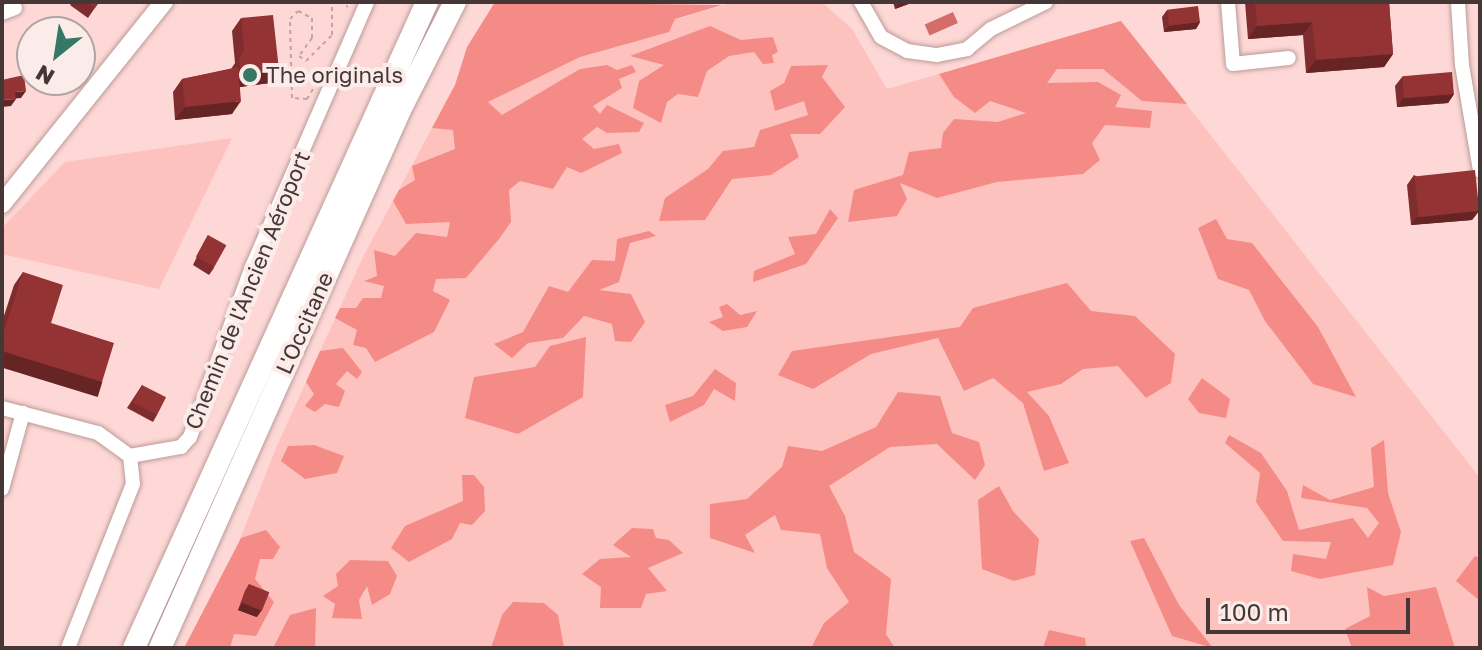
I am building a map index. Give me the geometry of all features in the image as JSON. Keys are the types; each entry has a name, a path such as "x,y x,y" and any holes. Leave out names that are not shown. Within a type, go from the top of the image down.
{"highway":[{"path":"391,71 408,2"},
{"name":"L'Occitane","path":"134,648 391,71 427,2"},
{"name":"L'Occitane","path":"160,648 401,108 455,2"},
{"path":"443,26 468,2"}],"main road":[{"path":"2,204 164,2"}],"street":[{"name":"Chemin de l'Ancien Aéroport","path":"130,456 181,447 190,437 251,269 367,2"},
{"path":"861,2 881,37 907,51 937,55 967,49 991,29 1046,2"},
{"path":"1228,2 1233,64 1289,58"},
{"path":"1458,2 1462,65 1480,170"},
{"path":"2,408 98,433 130,456 133,484 68,648"},
{"path":"2,489 23,413"}],"path":[{"path":"307,99 300,102 290,92 290,19 298,11 312,18 312,38 299,56 306,61 332,35 332,2"}],"shaded area":[{"path":"495,2 722,5 675,19 669,32 580,57 488,102 502,115 580,69 607,65 617,70 632,65 636,72 619,79 622,88 593,106 600,114 607,105 644,123 639,132 607,133 597,127 582,139 594,149 619,144 622,153 581,173 567,167 553,189 520,181 509,190 511,222 499,239 466,278 436,279 433,291 450,300 434,332 375,362 366,348 353,345 357,330 335,318 340,308 356,308 363,298 381,298 384,286 364,281 377,276 374,250 395,256 416,233 447,237 450,222 406,224 393,201 399,190 415,180 412,166 455,149 453,130 432,128 455,85 467,47"},
{"path":"734,2 822,2 852,29 887,89 1121,21 1480,478 1480,648 197,648 276,448 364,255 455,85"},
{"path":"953,12 958,23 930,36 925,25"},
{"path":"1121,21 1187,104 1142,101 1103,69 1057,69 1047,83 1098,82 1121,95 1115,107 1152,111 1150,128 1105,125 1092,143 1100,160 1083,174 997,182 937,198 900,183 907,199 897,216 848,222 854,190 903,175 909,152 941,148 943,133 954,119 998,122 1026,113 990,101 975,113 954,97 939,74"},
{"path":"710,26 741,40 773,37 778,52 772,55 774,63 763,64 754,52 729,56 707,71 698,97 678,94 667,102 661,123 633,108 639,81 664,65 630,56"},
{"path":"828,65 822,77 845,107 820,134 790,134 799,157 771,175 732,179 705,220 659,221 665,198 708,169 723,151 754,147 760,130 808,115 804,101 775,111 770,91 784,83 791,66"},
{"path":"232,138 159,289 2,254 2,228 65,162"},
{"path":"830,209 838,218 806,264 753,282 754,271 795,254 788,237 816,234"},
{"path":"1216,219 1227,239 1252,243 1318,327 1356,397 1313,384 1265,321 1249,290 1218,279 1198,228"},
{"path":"649,231 656,236 630,243 619,282 599,290 631,294 645,322 631,342 615,341 612,324 584,316 563,338 528,343 512,358 494,344 523,332 549,286 568,292 592,260 615,261 617,239"},
{"path":"1067,283 1091,311 1135,316 1175,354 1171,383 1146,398 1118,366 1083,369 1061,384 1027,392 1049,416 1069,463 1044,471 1023,403 993,378 964,391 938,338 871,354 813,389 778,375 792,351 960,327 973,308"},
{"path":"727,304 740,315 757,311 747,327 723,331 709,322 723,317 719,307"},
{"path":"586,337 583,397 518,434 465,418 474,377 535,367 550,346"},
{"path":"343,348 362,372 357,379 347,371 336,384 345,391 339,407 325,404 315,412 305,406 314,394 306,382 320,351"},
{"path":"715,369 736,383 735,401 714,389 704,405 670,422 665,405 693,396"},
{"path":"1202,378 1230,399 1226,418 1199,413 1188,399"},
{"path":"898,392 940,396 952,433 979,442 985,465 975,480 937,444 890,447 829,486 845,516 854,552 891,579 886,634 895,648 811,648 824,623 849,602 827,568 820,534 781,530 775,515 745,535 755,553 710,538 710,504 747,499 782,467 788,446 822,451 876,427"},
{"path":"1229,435 1261,453 1287,491 1299,530 1353,518 1368,538 1379,523 1367,508 1301,498 1303,485 1330,500 1374,487 1371,448 1384,440 1388,493 1401,532 1393,565 1320,579 1291,571 1293,554 1326,559 1331,542 1283,541 1256,502 1260,473 1225,443"},
{"path":"314,445 344,456 337,473 305,479 281,461 288,446"},
{"path":"462,475 474,475 484,487 485,511 472,525 460,523 452,539 409,562 391,548 405,526 463,501"},
{"path":"999,486 1013,511 1039,539 1035,575 1014,581 982,569 978,500"},
{"path":"632,528 653,529 656,538 669,540 683,553 648,568 667,591 646,594 641,608 600,608 601,587 582,574 600,559 631,557 613,545"},
{"path":"266,530 280,547 273,559 260,559 255,579 274,602 256,636 234,634 230,648 184,648 241,538"},
{"path":"1144,538 1179,605 1213,648 1172,636 1130,541"},
{"path":"1475,556 1480,558 1480,601 1456,581"},
{"path":"350,560 388,561 397,576 390,594 372,605 367,586 359,600 362,619 332,618 335,604 323,596 338,586 336,574"},
{"path":"1367,587 1384,596 1436,587 1455,648 1352,648 1345,629 1370,616"},
{"path":"513,602 544,603 558,615 564,648 491,648 502,615"},
{"path":"316,608 315,648 273,648 290,615"},
{"path":"1049,630 1085,638 1086,648 1043,648"}],"building":[{"path":"1255,2 1389,2 1393,54 1316,60 1312,22 1257,26"},
{"path":"1198,6 1200,22 1169,26 1167,10"},
{"path":"273,15 279,70 241,75 239,58 244,50 241,18"},
{"path":"238,67 241,101 185,107 182,79"},
{"path":"1452,72 1454,94 1404,98 1402,76"},
{"path":"16,77 16,99 2,100 2,80"},
{"path":"1475,170 1479,211 1419,217 1414,176"},
{"path":"208,235 226,245 214,267 196,257"},
{"path":"23,272 63,285 51,323 114,343 102,382 2,351 2,337"},
{"path":"142,385 166,397 157,415 133,403"},
{"path":"249,584 269,592 262,611 242,603"}],"place":[{"name":"The originals","path":"250,75"}]}
